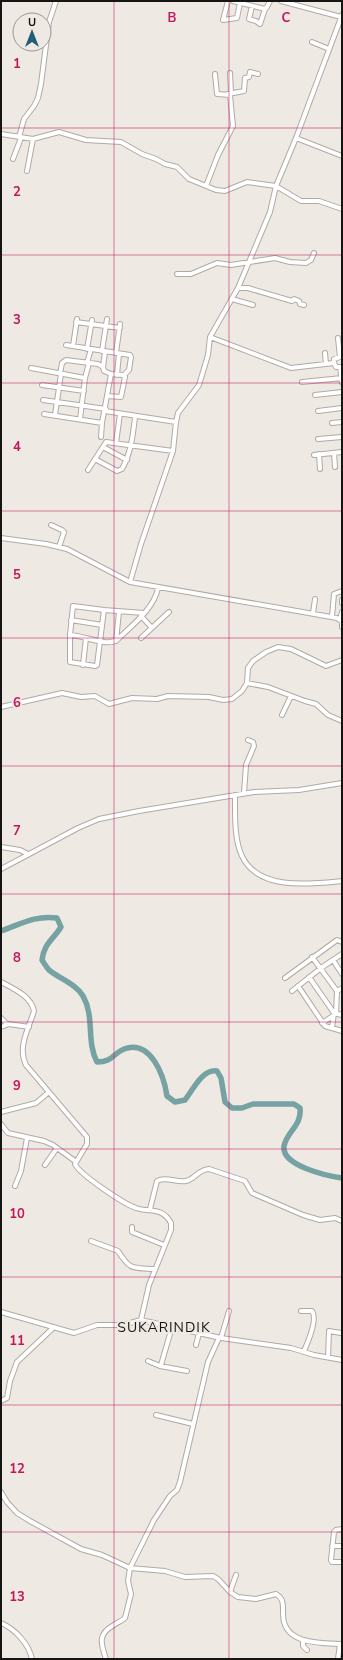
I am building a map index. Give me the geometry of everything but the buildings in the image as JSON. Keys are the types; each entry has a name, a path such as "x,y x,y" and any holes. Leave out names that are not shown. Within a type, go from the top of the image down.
{"street":[{"path":"13,159 24,120 38,98 49,22 56,1"},
{"path":"228,1 223,20 237,18 240,3"},
{"path":"233,1 265,9"},
{"path":"252,6 249,19 256,20 260,24 265,9 270,1"},
{"path":"130,582 141,544 173,451 178,413 199,385 208,355 210,337 238,288 248,261 270,212 276,186 296,138 342,16 284,1"},
{"path":"312,42 329,49"},
{"path":"215,74 217,94 244,91 245,78 249,77 250,72 258,74"},
{"path":"206,186 218,155 233,126 229,93 230,73"},
{"path":"1,134 33,140 59,132 90,140 122,142 142,154 177,167 188,179 221,191 230,189 244,182 276,186 299,200 319,201 342,209"},
{"path":"296,138 342,156"},
{"path":"27,171 33,140"},
{"path":"177,274 191,274 217,263 231,265 248,261 276,258 290,262 306,263 311,260 314,253"},
{"path":"238,288 248,288 292,301 294,299 299,301 300,304 304,305"},
{"path":"232,299 253,305"},
{"path":"103,367 103,352 107,319"},
{"path":"72,346 77,320 106,326 120,326 117,375"},
{"path":"80,420 88,363 91,322"},
{"path":"210,337 288,367 298,368 334,363 336,366 341,367 342,383"},
{"path":"334,363 334,359 341,356 338,338"},
{"path":"66,345 103,352 130,355 132,357 129,370 124,375 121,396 107,396"},
{"path":"325,353 326,364"},
{"path":"55,415 64,360 98,364 103,367 104,371 111,374 124,375"},
{"path":"31,368 85,378"},
{"path":"101,437 102,423 111,374"},
{"path":"302,382 342,378"},
{"path":"42,385 84,391"},
{"path":"315,395 342,392"},
{"path":"43,400 105,410 135,417 176,422"},
{"path":"318,411 342,408"},
{"path":"44,414 102,423"},
{"path":"116,443 120,414"},
{"path":"95,459 118,471 122,469 127,460 131,445 135,417"},
{"path":"332,423 342,422"},
{"path":"318,439 342,437"},
{"path":"88,470 106,442 173,451"},
{"path":"102,447 127,460"},
{"path":"334,452 335,467"},
{"path":"314,455 342,452"},
{"path":"319,454 320,469"},
{"path":"51,525 64,532 60,547"},
{"path":"1,538 60,547 80,555 130,582 158,588 205,594 313,613 340,619"},
{"path":"70,635 101,641 116,641 142,615 156,597 158,588"},
{"path":"332,617 334,594 342,591"},
{"path":"313,613 316,599"},
{"path":"104,610 97,665 83,665 71,662 69,660 73,606 104,610 142,615 152,628"},
{"path":"116,641 119,612"},
{"path":"141,638 169,612"},
{"path":"342,612 340,619 342,627"},
{"path":"71,620 102,625"},
{"path":"117,631 123,634"},
{"path":"83,665 86,638"},
{"path":"1,707 60,693 80,697 95,696 109,704 134,698 157,699 168,696 209,697 226,700 234,698 242,692 247,683 248,672 253,661 266,652 278,648 291,649 326,666 342,660"},
{"path":"247,683 268,687 305,702 316,704 328,715 342,721"},
{"path":"282,715 291,696"},
{"path":"244,793 246,765 254,746 253,742 248,740"},
{"path":"1,869 78,828 99,820 139,811 244,793 300,790 342,783"},
{"path":"235,795 236,822 241,853 250,867 261,876 269,880 289,883 342,881"},
{"path":"1,847 20,850 28,854"},
{"path":"285,978 337,940 342,942"},
{"path":"292,991 320,968 342,954"},
{"path":"312,957 337,991 337,1003 332,1028"},
{"path":"333,960 342,974"},
{"path":"309,977 334,1014"},
{"path":"1,982 18,991 28,999 33,1006 34,1011 23,1046 23,1058 26,1064 87,1137 87,1144 75,1166 81,1173 135,1208 150,1209 166,1216 171,1223 171,1230 154,1269 141,1320"},
{"path":"298,986 322,1023 342,1031"},
{"path":"337,991 342,988"},
{"path":"330,1008 337,1003"},
{"path":"322,1023 334,1014 342,1015"},
{"path":"1,1018 7,1024"},
{"path":"1,1027 7,1024 28,1027"},
{"path":"1,1112 36,1103 49,1092"},
{"path":"1,1124 8,1133 44,1141 57,1148 76,1162"},
{"path":"15,1186 21,1171 27,1138"},
{"path":"46,1165 57,1148"},
{"path":"150,1209 157,1181 166,1179 187,1181 205,1169 209,1169 245,1181 252,1193 303,1215 320,1220 334,1218 342,1220"},
{"path":"132,1227 132,1232 164,1245"},
{"path":"91,1241 118,1250 124,1261 130,1266 136,1268 154,1269"},
{"path":"106,1659 101,1644 102,1636 106,1630 125,1618 131,1594 128,1581 130,1568 154,1520 170,1496 177,1490 208,1362 220,1338 229,1311"},
{"path":"301,1311 312,1311 314,1314 310,1336 304,1351"},
{"path":"1,1312 75,1333 97,1325 123,1325 141,1320 220,1338 291,1348 342,1360"},
{"path":"161,1365 172,1327"},
{"path":"1,1401 7,1398 10,1381 17,1362 53,1328"},
{"path":"328,1357 329,1331 341,1333"},
{"path":"196,1345 199,1333"},
{"path":"148,1361 160,1366 188,1371"},
{"path":"156,1415 193,1424"},
{"path":"1,1492 7,1502 17,1513 30,1522 81,1549 102,1555 130,1568 164,1571 185,1577 213,1576 222,1582 235,1596 259,1598 276,1594 282,1600 286,1626 303,1641 341,1644 338,1659"},
{"path":"342,1529 335,1530 331,1562 342,1562"},
{"path":"332,1546 342,1546"},
{"path":"230,1592 236,1575"},
{"path":"1,1623 10,1628 26,1644 32,1659"},
{"path":"303,1641 303,1646 307,1650"}],"waterway":[{"path":"1,931 35,919 49,917 57,918 61,927 47,946 42,960 49,970 76,988 83,996 89,1012 92,1046 97,1062 106,1061 124,1049 133,1047 142,1049 149,1054 154,1061 163,1079 167,1096 175,1102 185,1100 202,1077 207,1073 217,1071 221,1078 225,1102 232,1108 242,1108 253,1104 294,1104 300,1108 300,1114 297,1124 288,1136 284,1146 285,1153 290,1159 307,1169 342,1178"}],"district":[{"name":"SUKARINDIK","path":"164,1327"}]}
